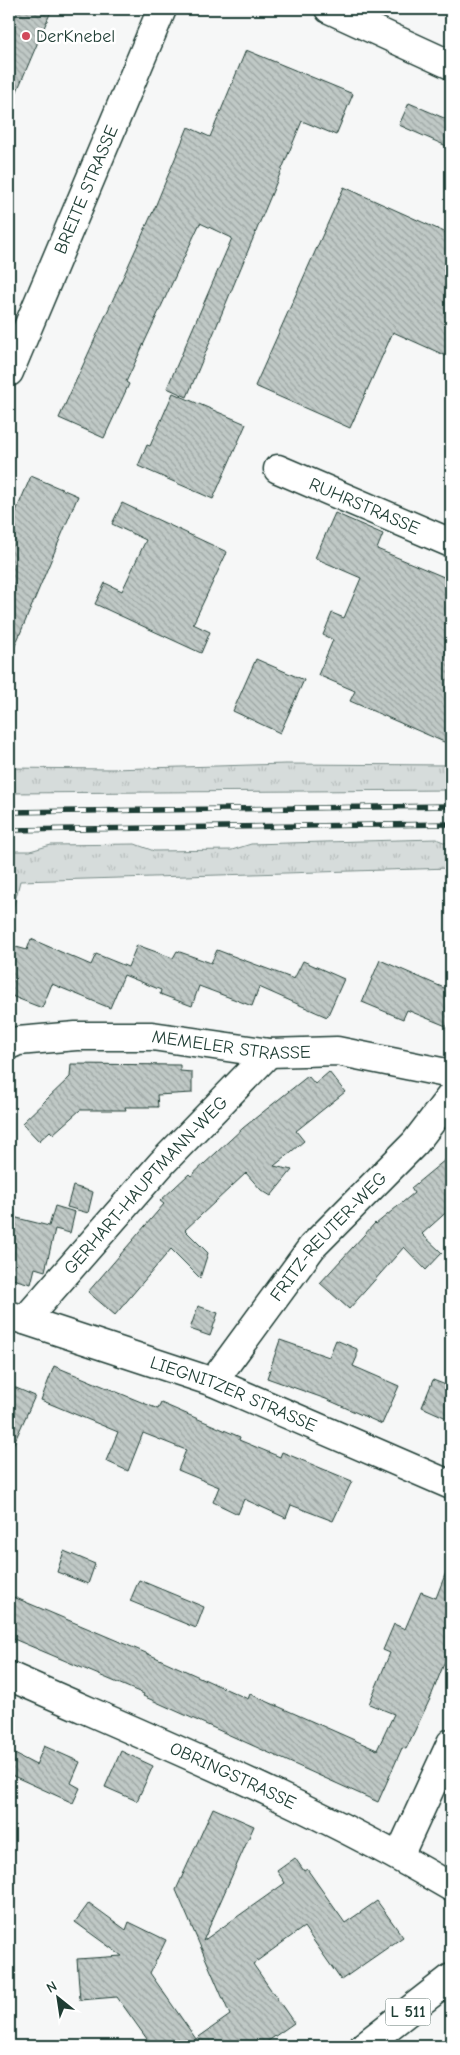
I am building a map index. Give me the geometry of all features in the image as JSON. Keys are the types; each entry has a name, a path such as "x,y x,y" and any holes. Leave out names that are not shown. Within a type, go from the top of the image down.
{"street":[{"name":"BREITE STRASSE","path":"9,372 162,9"},
{"path":"329,9 451,66"},
{"name":"RUHRSTRASSE","path":"278,469 451,543"},
{"name":"MEMELER STRASSE","path":"9,1045 18,1041 76,1036 152,1036 269,1053 337,1051 451,1074"},
{"name":"GERHART-HAUPTMANN-WEG","path":"17,1317 162,1162 269,1053"},
{"name":"FRITZ-REUTER-WEG","path":"213,1382 312,1248 415,1143 451,1096"},
{"name":"LIEGNITZER STRASSE","path":"17,1317 213,1382 451,1485"},
{"name":"OBRINGSTRASSE","path":"9,1676 281,1798 399,1856 451,1887"},
{"path":"399,1856 451,1743"},
{"name":"L 511","path":"364,2046 451,1978"}],"green space":[{"path":"286,764 451,765 451,790 9,793 9,768 112,769"},
{"path":"436,839 451,845 451,868 20,881 9,925 9,851 30,851 51,845 135,844 154,851 232,850 251,844"}],"building":[{"path":"9,9 52,9 9,110"},
{"path":"246,50 353,94 336,135 302,121 187,397 167,388 232,238 200,223 126,382 129,384 104,438 59,418 155,207 188,127 210,137"},
{"path":"409,103 451,121 451,148 399,125"},
{"path":"344,187 451,235 451,358 393,332 350,428 255,386"},
{"path":"173,393 246,424 213,499 138,466 147,445 150,446"},
{"path":"31,476 78,496 9,660 9,528"},
{"path":"122,503 227,552 193,624 210,632 201,653 95,604 105,583 122,591 146,540 112,524"},
{"path":"335,513 383,534 377,549 451,580 451,745 350,701 355,691 318,675 333,640 323,635 332,613 344,618 361,578 315,558"},
{"path":"256,659 304,680 280,733 233,711"},
{"path":"31,939 91,965 96,954 128,967 137,945 173,958 177,951 211,963 217,950 294,979 303,961 344,979 327,1017 259,987 252,1006 199,986 192,1006 160,994 161,990 124,975 110,1008 52,984 42,1008 9,995 9,945 27,950"},
{"path":"380,960 451,991 451,1028 407,1010 403,1019 362,1002"},
{"path":"71,1064 180,1065 180,1071 192,1072 192,1093 157,1095 158,1107 125,1107 126,1110 80,1110 53,1134 50,1131 39,1141 22,1123 70,1077"},
{"path":"329,1072 345,1092 296,1131 304,1141 274,1166 292,1170 271,1196 261,1190 246,1173 185,1230 208,1253 200,1278 171,1249 115,1315 88,1292 164,1204 160,1201 189,1174 191,1176 243,1128 308,1076 315,1084"},
{"path":"451,1155 451,1208 422,1234 442,1253 426,1270 404,1247 349,1309 320,1283 375,1223 414,1193 411,1188"},
{"path":"73,1186 93,1192 88,1213 67,1207"},
{"path":"55,1206 75,1212 70,1233 55,1229 45,1271 35,1268 31,1284 9,1278 9,1216 49,1226"},
{"path":"198,1306 218,1313 210,1336 190,1329"},
{"path":"280,1340 329,1357 336,1340 357,1349 357,1357 353,1366 399,1386 382,1424 326,1399 267,1378"},
{"path":"54,1366 158,1409 161,1403 240,1437 239,1440 280,1457 282,1452 352,1481 333,1521 291,1505 286,1518 244,1499 238,1514 213,1502 219,1487 178,1470 186,1450 143,1433 128,1471 106,1461 118,1432 41,1400"},
{"path":"433,1380 451,1387 451,1420 422,1407"},
{"path":"9,1385 35,1396 9,1454"},
{"path":"64,1551 95,1564 88,1584 57,1572"},
{"path":"450,1562 451,1646 430,1699 406,1749 402,1748 378,1802 143,1696 144,1694 9,1637 9,1595 248,1699 250,1694 377,1750 394,1714 369,1704 390,1653 383,1650 394,1624 405,1629 421,1592 436,1598"},
{"path":"139,1580 204,1607 196,1628 130,1601"},
{"path":"44,1746 80,1762 71,1783 80,1788 73,1803 9,1774 9,1751 36,1765"},
{"path":"121,1751 153,1766 137,1801 105,1787"},
{"path":"213,1808 254,1826 203,1941 285,1883 277,1871 295,1858 304,1871 307,1869 345,1923 377,1901 403,1937 341,1980 304,1927 253,1964 294,2023 261,2046 152,2046 117,1997 80,2000 77,1959 122,1956 75,1922 89,1903 126,1930 129,1922 166,1940 150,1973 196,2039 230,2015 176,1890"}],"railway":[{"path":"9,812 451,806"},
{"path":"9,830 451,824"}],"place":[{"name":"DerKnebel","path":"26,36"}]}
